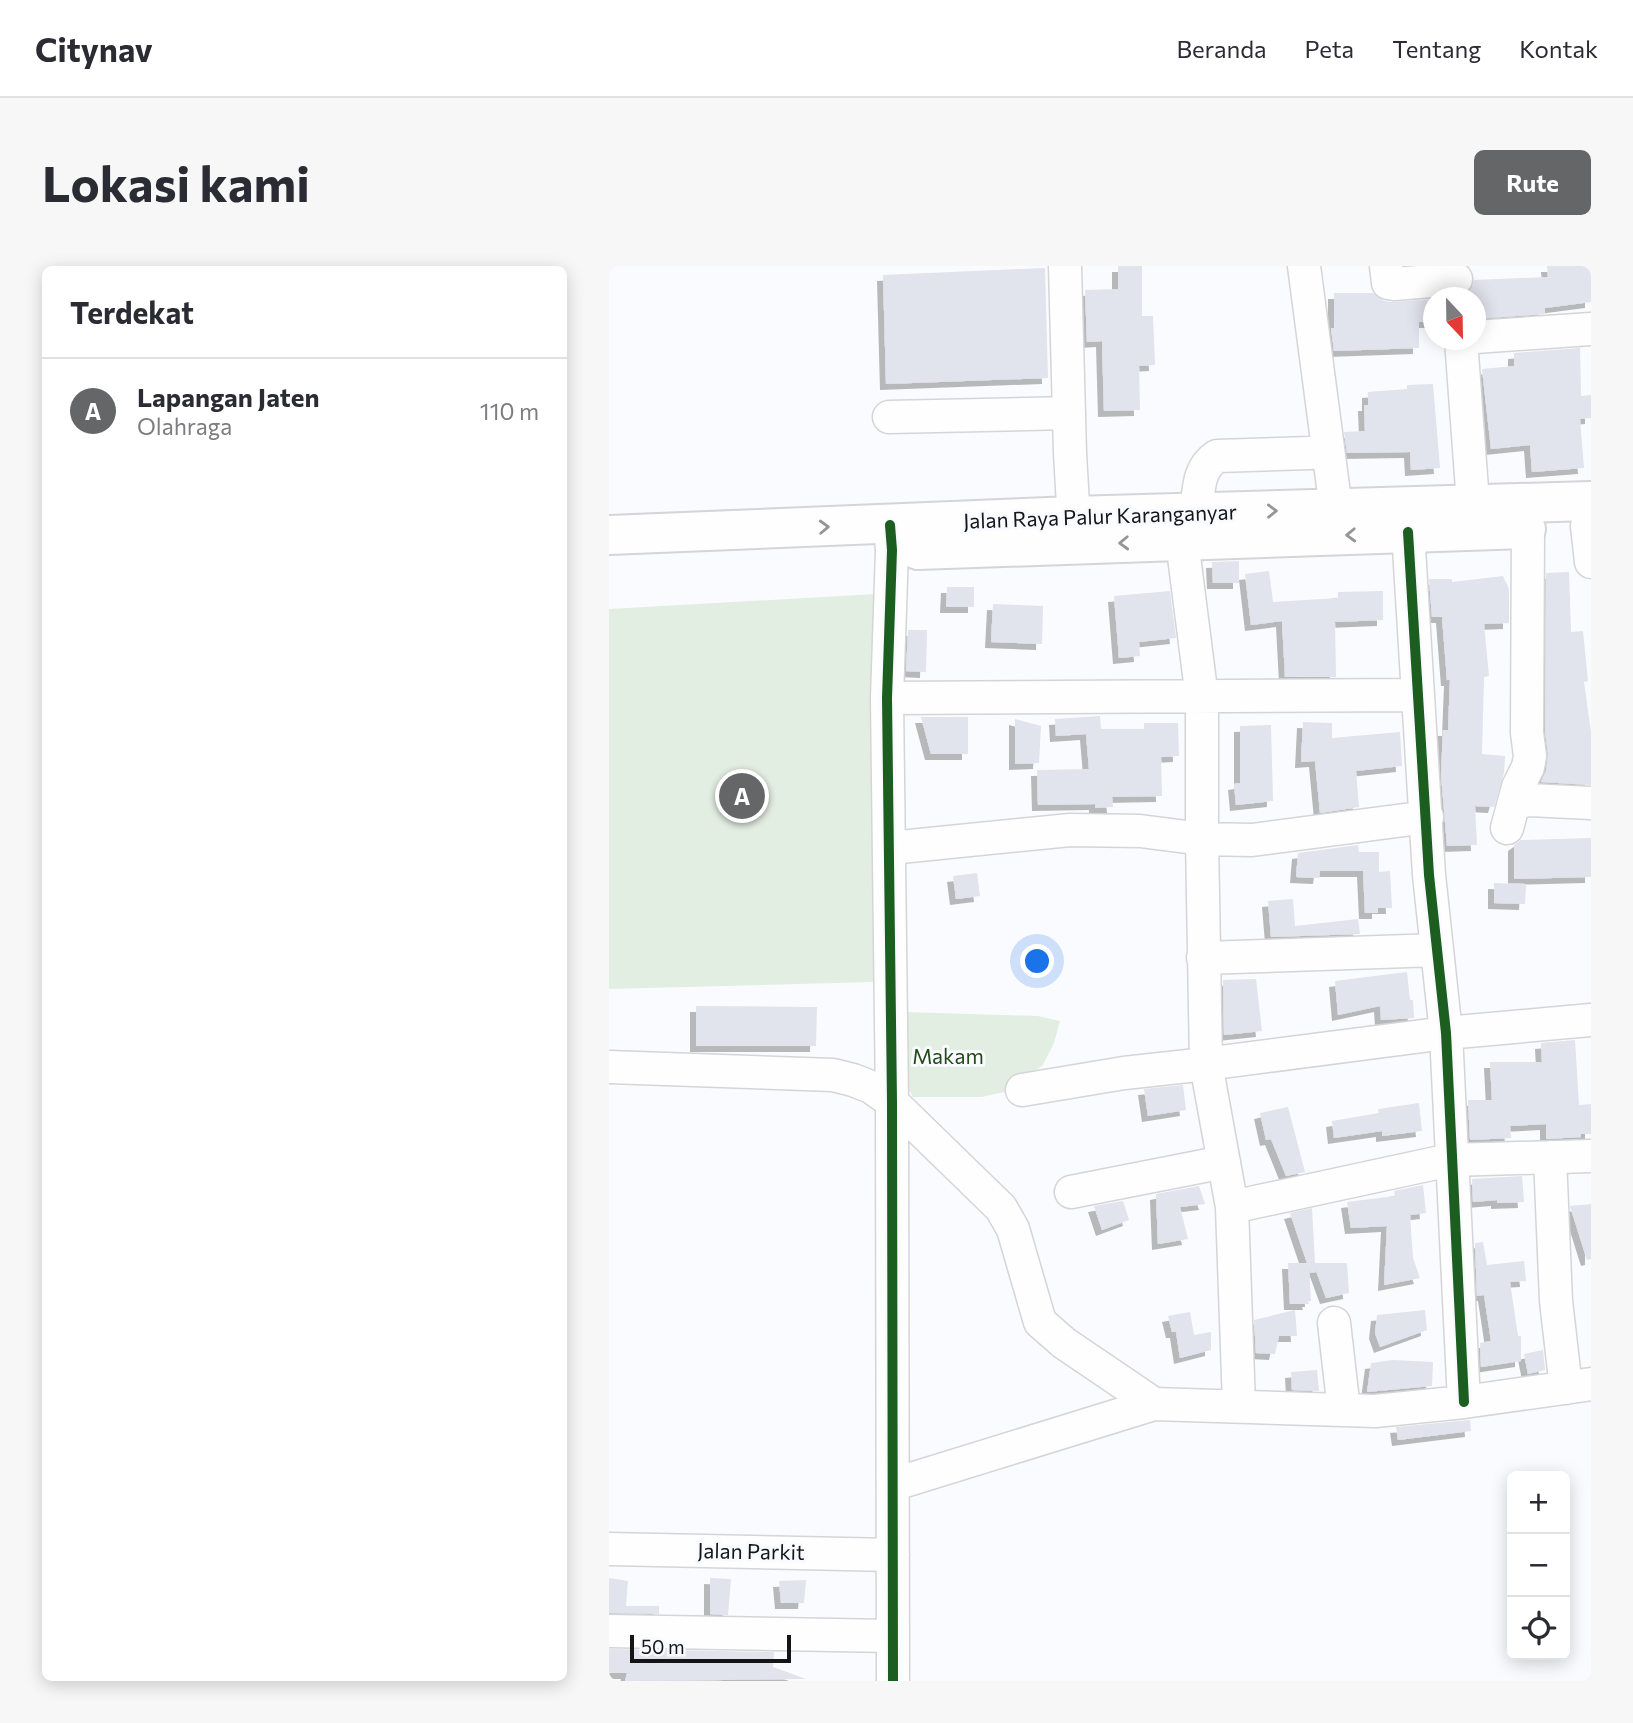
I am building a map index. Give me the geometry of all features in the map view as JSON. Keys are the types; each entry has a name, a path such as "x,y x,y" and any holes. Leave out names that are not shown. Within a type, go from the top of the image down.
{"main road":[{"name":"Jalan Raya Palur Karanganyar","path":"609,559 891,538 1074,515 1189,527 1407,519 1473,501 1528,516 1589,523"},
{"name":"Jalan Raya Palur Karanganyar","path":"1189,527 1325,510 1407,519"},
{"name":"Jalan Raya Palur Karanganyar","path":"609,535 891,538"}],"street":[{"path":"1065,266 1074,515"},
{"path":"1294,266 1310,453 1325,510"},
{"path":"1304,266 1325,510"},
{"path":"1386,266 1388,283 1456,281"},
{"path":"1486,336 1591,329"},
{"path":"1462,350 1473,501"},
{"path":"889,417 1069,413"},
{"path":"1239,1405 1232,1208 1206,1064 1202,698 1189,527 1201,474 1207,463 1217,456 1310,453"},
{"path":"1528,516 1527,733 1530,756 1510,815 1529,800 1591,803"},
{"path":"1407,519 1429,875 1446,1033 1450,1160 1464,1402"},
{"path":"891,538 887,698 892,1102 893,1681"},
{"path":"887,698 1418,695"},
{"path":"890,848 1070,830 1139,831 1202,839 1252,840 1427,817"},
{"path":"1203,958 1437,950"},
{"path":"1022,1090 1124,1073 1446,1033 1591,1020"},
{"path":"609,1067 833,1075 871,1087 892,1102 1001,1208 1013,1229 1040,1322 1064,1343 1154,1404"},
{"path":"1232,1208 1450,1160 1591,1156"},
{"path":"894,1484 1154,1404 1375,1411 1578,1386 1556,1301 1550,1157"},
{"path":"1071,1192 1224,1162"},
{"path":"1334,1323 1344,1410"},
{"name":"Jalan Parkit","path":"609,1549 893,1555"},
{"path":"609,1631 892,1636"}],"green space":[{"path":"876,594 874,982 609,989 609,609"},
{"name":"Makam","path":"905,1012 1038,1016 1060,1021 1054,1043 1043,1065 1004,1092 982,1097 913,1097 907,1086"}],"building":[{"path":"1118,266 1142,266 1142,316 1153,316 1155,365 1139,366 1140,410 1104,411 1102,341 1087,342 1085,290 1118,289"},
{"path":"1547,266 1591,266 1591,302 1545,308 1545,314 1486,318 1486,287 1472,287 1474,280 1548,277"},
{"path":"1045,268 1048,378 886,384 883,275"},
{"path":"1334,293 1373,293 1384,301 1391,302 1423,300 1423,322 1419,322 1419,348 1334,351 1331,328 1334,328"},
{"path":"1580,348 1581,396 1591,395 1591,418 1580,419 1584,468 1532,472 1530,445 1491,449 1482,369 1514,366 1514,353"},
{"path":"1433,384 1440,468 1411,470 1410,452 1347,453 1344,432 1365,431 1364,405 1368,405 1368,392 1407,389 1407,385"},
{"path":"1239,561 1239,583 1213,583 1212,562"},
{"path":"1269,571 1273,602 1338,598 1338,592 1383,591 1383,620 1335,622 1336,677 1285,677 1282,621 1251,625 1245,574"},
{"path":"1569,572 1571,632 1583,631 1588,681 1584,682 1591,732 1591,785 1541,782 1546,771 1548,754 1545,732 1546,573"},
{"path":"1503,576 1509,589 1509,623 1484,624 1489,676 1484,677 1482,754 1505,756 1504,773 1494,807 1475,806 1477,845 1447,846 1441,774 1443,730 1448,730 1450,680 1447,680 1442,617 1432,617 1429,579 1452,579 1452,582"},
{"path":"947,587 974,587 974,607 946,607"},
{"path":"1170,591 1176,638 1139,642 1140,656 1119,658 1114,596"},
{"path":"993,604 1043,606 1042,644 991,642"},
{"path":"908,630 927,630 926,672 906,671"},
{"path":"1100,716 1101,729 1144,729 1144,723 1178,723 1179,756 1161,757 1162,796 1112,797 1113,807 1095,808 1095,804 1038,805 1037,770 1089,769 1086,734 1056,736 1055,719"},
{"path":"921,717 968,717 968,754 931,754"},
{"path":"1015,719 1041,726 1039,763 1015,764"},
{"path":"1303,722 1332,723 1332,738 1400,732 1402,766 1356,771 1359,807 1320,813 1315,761 1301,762"},
{"path":"1271,725 1273,801 1236,805 1234,784 1240,783 1240,726"},
{"path":"1591,838 1591,877 1514,879 1514,845 1521,840"},
{"path":"1358,845 1359,852 1379,852 1379,872 1390,871 1392,908 1378,908 1378,913 1365,913 1363,871 1320,871 1319,878 1296,877 1298,853"},
{"path":"977,873 980,896 956,899 953,876"},
{"path":"1494,883 1526,884 1525,904 1494,903"},
{"path":"1293,899 1295,926 1358,919 1360,934 1271,937 1268,901"},
{"path":"1407,972 1414,1018 1381,1020 1380,1006 1338,1015 1335,981"},
{"path":"1256,979 1262,1031 1224,1035 1223,980"},
{"path":"696,1006 817,1007 816,1046 696,1046"},
{"path":"1575,1040 1579,1105 1591,1104 1591,1134 1546,1139 1546,1124 1510,1126 1511,1138 1470,1140 1468,1100 1492,1100 1490,1062 1542,1062 1541,1043"},
{"path":"1183,1085 1186,1110 1148,1116 1144,1089"},
{"path":"1419,1103 1422,1131 1382,1136 1382,1131 1334,1138 1332,1121 1379,1113 1378,1109"},
{"path":"1288,1107 1305,1172 1286,1176 1271,1139 1266,1140 1260,1113"},
{"path":"1522,1176 1524,1202 1473,1202 1472,1179"},
{"path":"1423,1185 1426,1213 1410,1215 1413,1258 1420,1278 1384,1285 1387,1226 1351,1228 1347,1202 1395,1196 1394,1191"},
{"path":"1199,1186 1205,1204 1180,1207 1188,1239 1158,1244 1156,1194"},
{"path":"1123,1201 1129,1220 1102,1230 1094,1206"},
{"path":"1591,1204 1591,1259 1587,1260 1570,1206"},
{"path":"1312,1208 1315,1263 1347,1263 1349,1293 1326,1298 1315,1268 1316,1272 1310,1273 1309,1268 1311,1301 1308,1301 1309,1304 1290,1304 1288,1263 1307,1263 1290,1213"},
{"path":"1483,1242 1487,1265 1524,1261 1526,1281 1510,1282 1518,1336 1521,1336 1521,1361 1481,1367 1480,1343 1491,1341 1484,1295 1477,1296 1475,1243"},
{"path":"1295,1310 1297,1336 1279,1336 1275,1354 1256,1353 1254,1320"},
{"path":"1425,1310 1427,1330 1380,1347 1375,1333 1377,1315"},
{"path":"1190,1312 1194,1335 1211,1332 1211,1350 1180,1358 1176,1332 1172,1332 1168,1316"},
{"path":"1543,1350 1545,1370 1528,1374 1524,1354"},
{"path":"1393,1360 1433,1362 1432,1386 1367,1392 1371,1363"},
{"path":"1317,1370 1319,1391 1292,1390 1291,1372"},
{"path":"1470,1420 1471,1431 1398,1440 1396,1427"},
{"path":"609,1578 628,1581 626,1606 659,1606 659,1614 609,1613"},
{"path":"710,1578 731,1579 728,1615 710,1614"},
{"path":"806,1580 804,1603 781,1603 779,1581"},
{"path":"609,1649 774,1652 773,1667 806,1679 625,1681 627,1673 609,1673"}],"cycle path":[{"path":"890,525 892,550 887,698 892,1102 893,1681"},
{"path":"1408,532 1429,875 1446,1033 1464,1402"}],"place":[{"name":"Lapangan Jaten","path":"742,796"}]}
